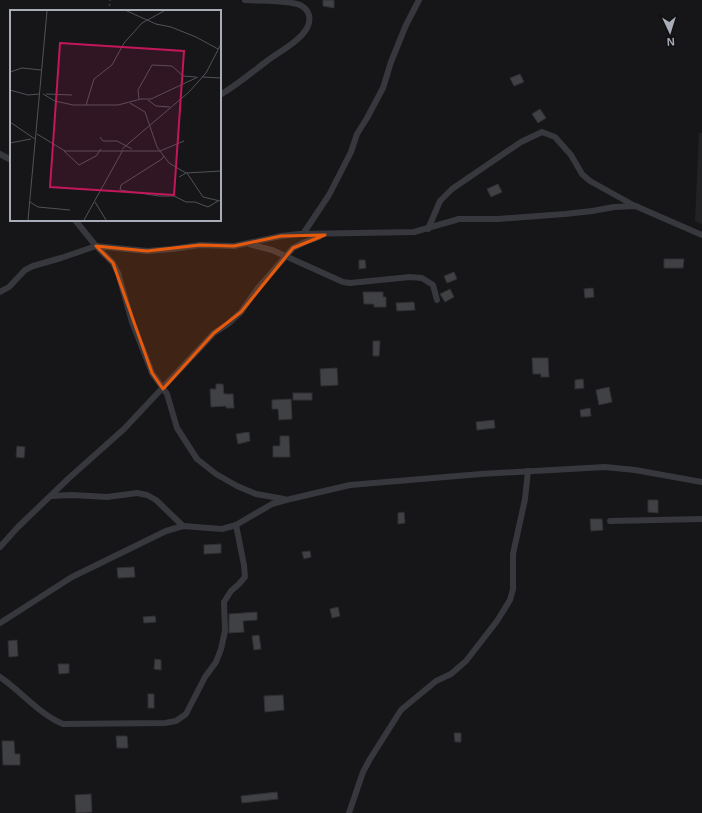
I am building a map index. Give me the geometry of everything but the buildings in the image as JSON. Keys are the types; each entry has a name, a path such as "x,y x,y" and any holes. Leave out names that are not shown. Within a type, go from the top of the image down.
{"street":[{"path":"221,94 238,85 301,36 307,28 310,20 309,14 300,5 290,2 245,0"},
{"path":"303,234 329,195 351,152 357,134 382,88 406,25 419,0"},
{"path":"428,229 440,201 452,189 521,142 542,132 555,138 571,155 582,174 590,181 636,206 702,235"},
{"path":"0,154 10,159"},
{"path":"0,292 9,287 25,270 32,266 96,246 146,251 200,245 234,246 281,236 303,234 325,235 414,232 459,219 511,218 636,206"},
{"path":"76,221 96,246 113,263 118,273 132,322 152,373 167,394 177,428 197,459 216,474 236,486 256,494 286,500"},
{"path":"0,547 18,527 124,428 163,389 214,333 228,324 241,312 258,288 293,248 325,235"},
{"path":"247,243 272,250 343,282 350,283 410,277 422,278 433,285 437,300"},
{"path":"0,623 72,577 166,531 183,526 222,529 236,525 262,509 286,500 350,485 528,471 605,467 635,470 702,482"},
{"path":"349,813 360,779 370,759 401,710 436,681 451,674 466,661 494,626 510,600 513,589 514,575 513,554 525,499 528,471"},
{"path":"50,496 72,495 107,497 126,494 142,494 156,500 183,526"},
{"path":"610,522 702,519"},
{"path":"0,677 56,721 63,724 165,723 182,718 216,662 221,649 225,631 224,602 227,596 245,576 236,525"}],"path":[{"path":"109,10 110,0"}],"highlighted area":[{"path":"325,235 293,248 241,312 214,333 163,389 152,373 113,263 96,246 147,251 200,245 234,246 281,236"}],"shaded area":[{"path":"699,133 702,133 702,224 695,221"}]}
